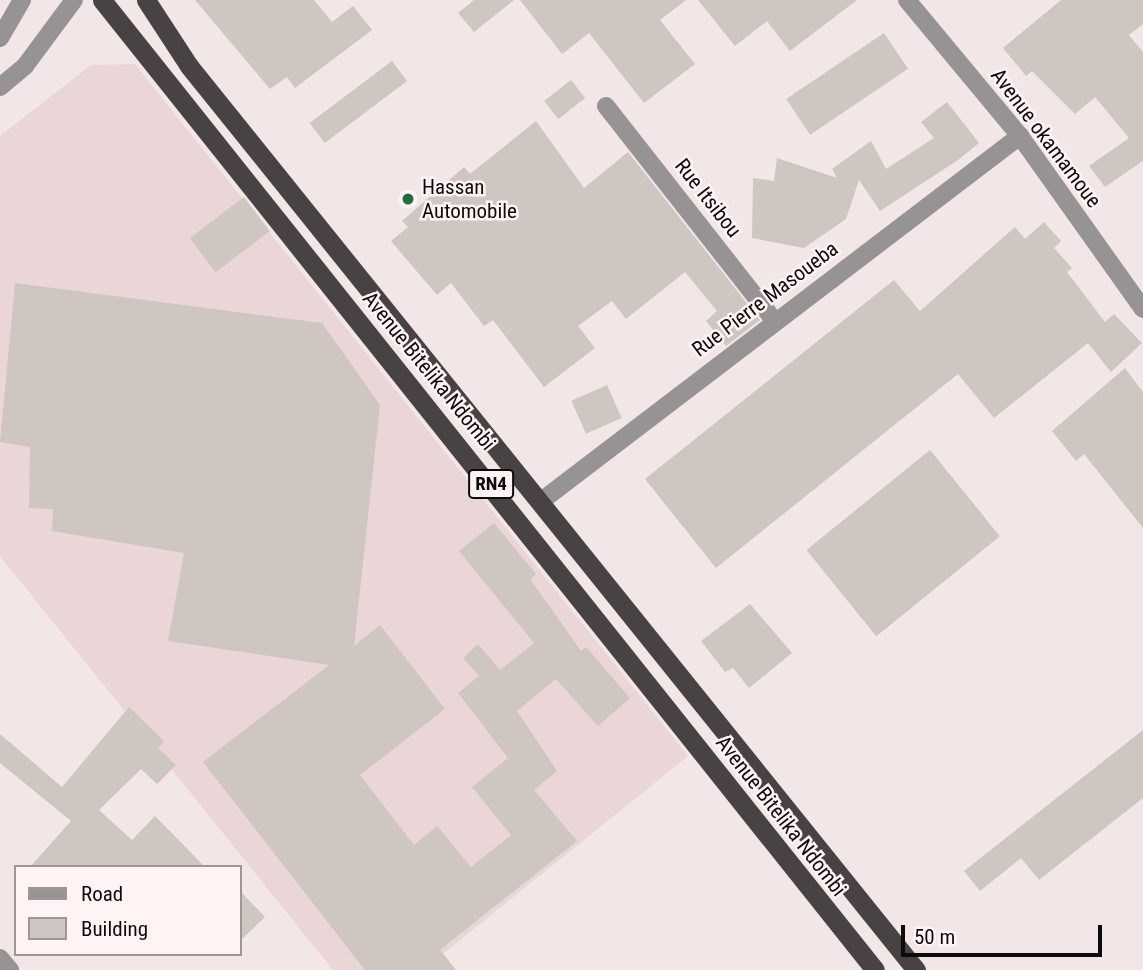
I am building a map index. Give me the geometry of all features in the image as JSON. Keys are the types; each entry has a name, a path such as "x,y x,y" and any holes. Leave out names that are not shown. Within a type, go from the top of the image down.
{"highway":[{"name":"Avenue Bitelika Ndombi","path":"102,0 875,970"},
{"name":"Avenue Bitelika Ndombi","path":"146,0 189,66 916,970"}],"street":[{"path":"0,38 22,0"},
{"path":"0,87 25,66 74,0"},
{"name":"Avenue okamamoue","path":"908,0 1020,136 1143,309"},
{"name":"Rue Itsibou","path":"606,106 774,319"},
{"name":"Rue Pierre Masoueba","path":"540,502 774,319 1020,136"},
{"path":"0,958 10,970"}],"shaded area":[{"path":"135,64 688,756 423,970 333,970 0,556 0,136 91,65"}],"building":[{"path":"195,0 314,0 332,22 353,6 372,30 295,88 287,77 270,89"},
{"path":"474,0 514,0 474,32 458,13"},
{"path":"520,0 686,0 660,20 695,64 644,103 589,33 562,54"},
{"path":"698,0 857,0 790,51 767,21 735,46"},
{"path":"1061,0 1143,0 1143,24 1129,35 1143,52 1143,161 1105,187 1089,166 1129,138 1095,97 1075,114 1032,71 1026,76 1003,48"},
{"path":"884,33 908,69 810,135 786,99"},
{"path":"392,61 407,81 325,143 310,123"},
{"path":"571,80 585,98 558,119 544,101"},
{"path":"947,102 979,143 958,160 880,211 859,180 846,219 804,248 752,238 753,178 774,181 777,158 837,178 832,169 871,141 886,169 934,138 921,122"},
{"path":"536,121 584,188 628,152 760,320 726,346 706,321 717,311 685,272 626,319 612,301 578,326 595,348 544,387 493,320 484,326 451,283 437,295 391,241 408,227 402,221 464,167 470,174"},
{"path":"244,197 270,231 216,272 190,238"},
{"path":"1044,222 1061,241 1054,248 1072,268 1067,272 1105,322 1114,314 1142,343 1111,372 1088,343 994,418 958,374 716,568 645,479 894,280 920,311 1015,227 1025,239"},
{"path":"15,283 322,323 380,405 354,646 380,625 445,709 360,775 414,845 437,826 471,867 511,835 472,787 508,758 458,693 479,676 463,658 478,644 500,670 534,643 459,551 494,523 536,574 530,579 581,651 586,647 630,698 598,726 556,679 517,711 557,771 534,790 577,841 440,950 456,970 365,970 203,762 329,665 168,641 184,553 52,531 53,509 29,508 30,447 0,442"},
{"path":"1125,368 1143,392 1143,528 1084,454 1076,461 1052,431"},
{"path":"607,385 622,418 586,434 571,401"},
{"path":"930,450 1000,536 876,636 806,550"},
{"path":"750,604 792,653 749,688 733,668 725,672 701,641"},
{"path":"129,707 164,741 158,748 176,765 157,784 141,769 99,810 132,840 155,816 203,865 32,865 71,821 0,763 0,734 62,787"},
{"path":"1143,730 1143,798 1039,880 1021,858 980,891 964,871"},
{"path":"242,893 265,917 242,939"}],"place":[{"name":"Hassan Automobile","path":"408,199"}]}
